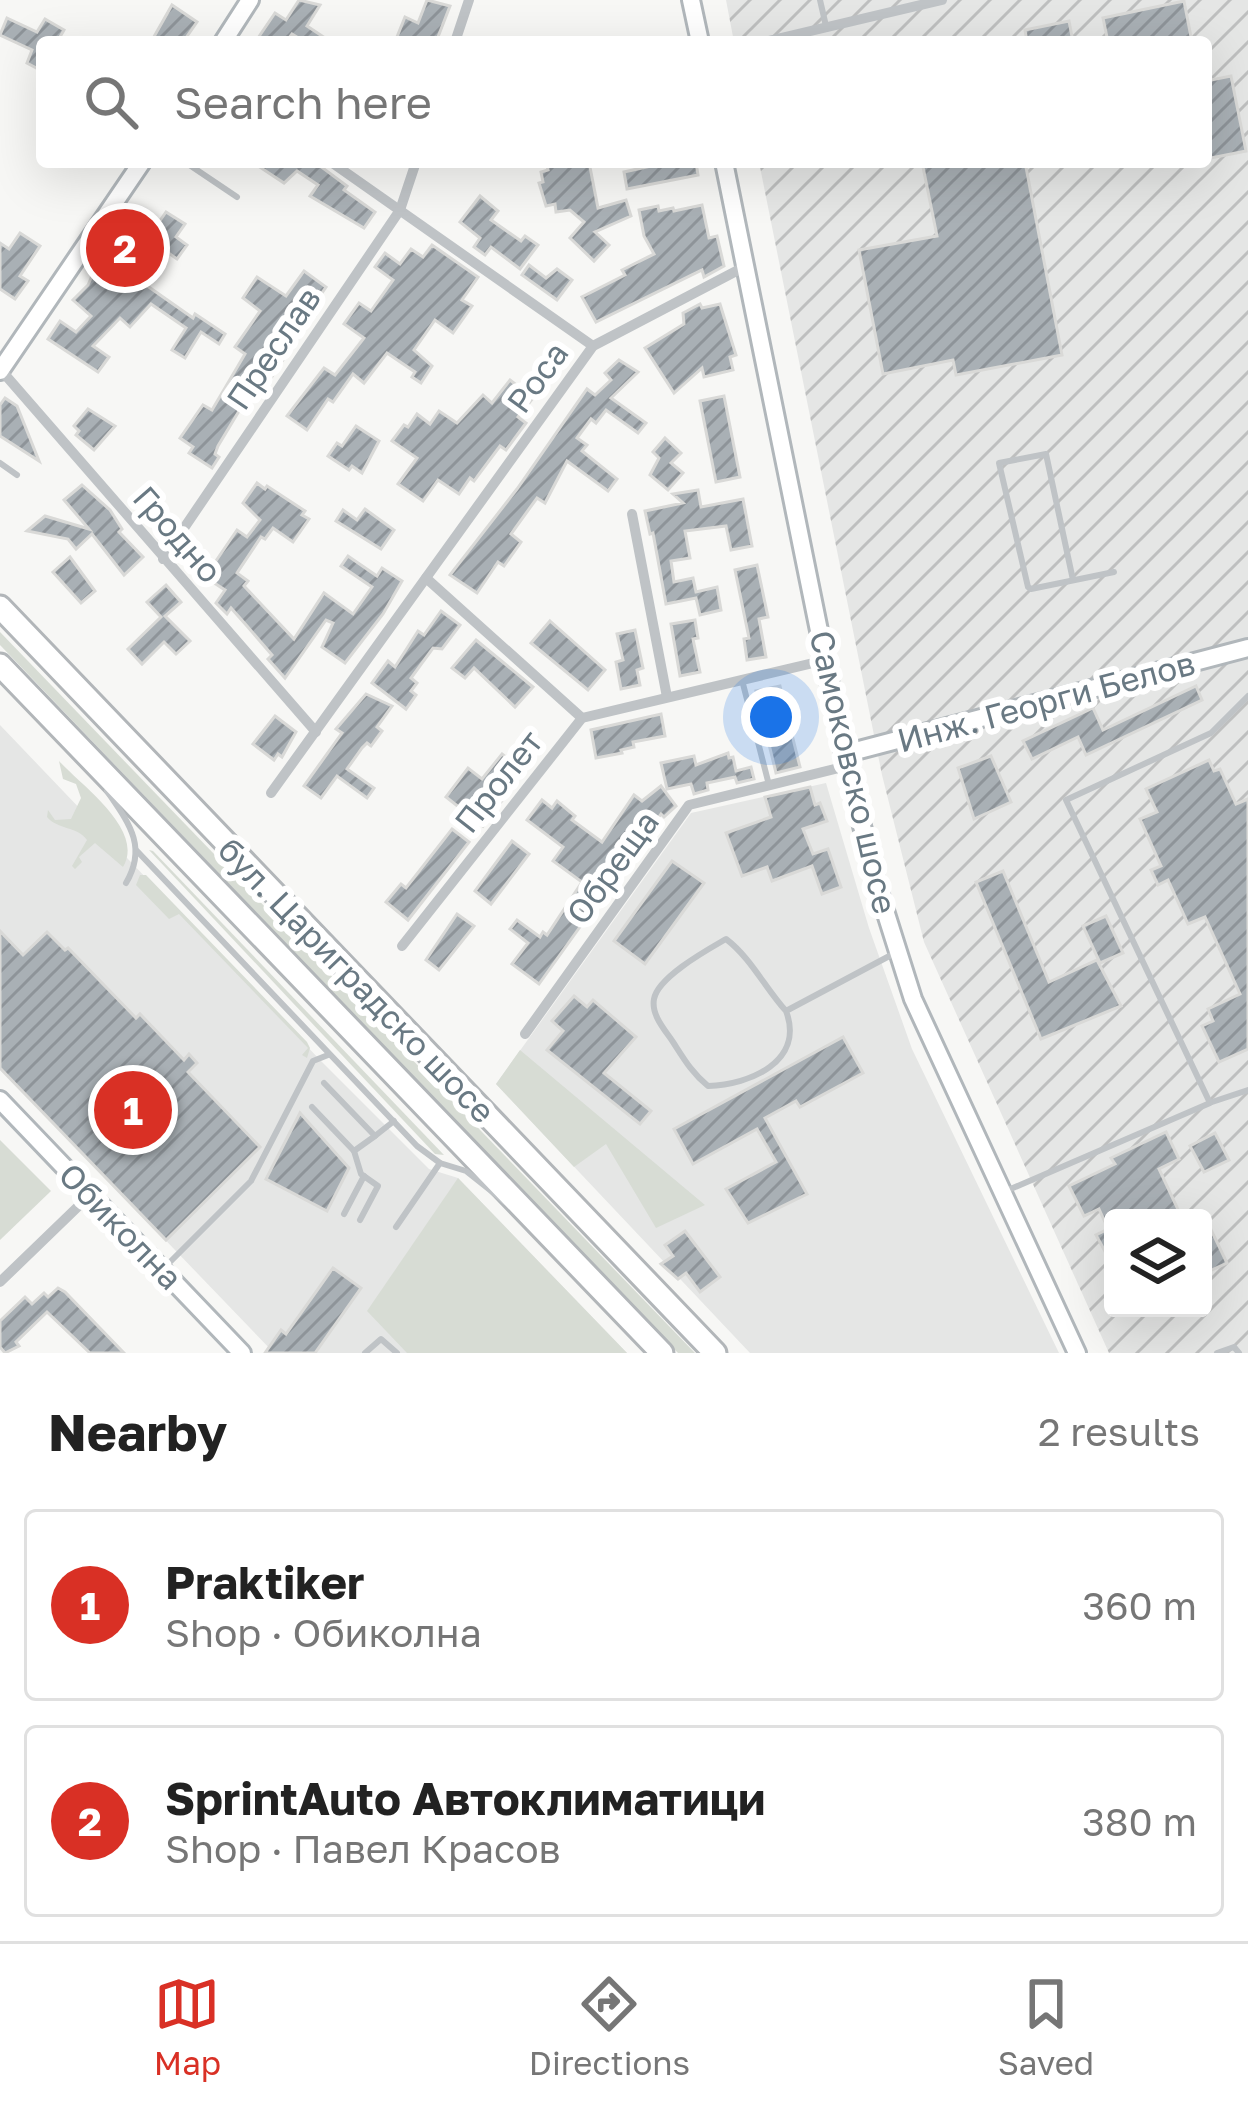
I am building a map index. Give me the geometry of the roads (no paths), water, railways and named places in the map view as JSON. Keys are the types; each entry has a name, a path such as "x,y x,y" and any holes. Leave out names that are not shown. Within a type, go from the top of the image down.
{"highway":[{"name":"бул. Цариградско шосе","path":"0,607 715,1353"},
{"name":"бул. Цариградско шосе","path":"0,664 662,1353"}],"main road":[{"path":"227,36 250,0"},
{"path":"691,0 699,36"},
{"path":"1,371 138,168"},
{"name":"Самоковско шосе","path":"725,168 846,760 898,952 914,999 1077,1353"},
{"name":"Инж. Георги Белов","path":"846,760 1248,648"},
{"name":"Обиколна","path":"0,1100 242,1353"}],"street":[{"path":"457,36 469,0"},
{"path":"789,36 943,0"},
{"path":"340,168 593,346"},
{"name":"Преслав","path":"163,559 400,210 414,168"},
{"name":"Роса","path":"271,793 593,346 744,266"},
{"name":"Гродно","path":"1,371 316,732"},
{"path":"632,514 667,697"},
{"path":"426,578 582,718"},
{"name":"Пролет","path":"402,946 582,718 826,660"},
{"name":"Обреща","path":"525,1034 689,805 846,760"},
{"path":"0,1282 90,1195"}],"lane":[{"path":"820,0 827,27"},
{"path":"194,168 237,196"},
{"path":"1073,580 1047,456 999,464 1028,587 1073,580 1114,572"},
{"path":"0,464 17,475"},
{"path":"742,680 770,785"},
{"path":"1210,1103 1066,800 1211,733 1248,695"},
{"path":"76,743 128,822 137,851 394,1121 440,1163 466,1171 540,1226"},
{"path":"126,883 137,851"},
{"path":"726,939 742,952 762,985 786,1011 789,1045 784,1058 732,1085 708,1086 693,1074 656,1017 653,1000 661,985 726,939"},
{"path":"786,1011 898,952"},
{"path":"162,1270 251,1180 316,1057 332,1056"},
{"path":"324,1084 375,1136"},
{"path":"1003,1192 1248,1090"},
{"path":"312,1107 354,1151 364,1176 378,1186 360,1220"},
{"path":"354,1151 394,1121"},
{"path":"396,1227 440,1163"},
{"path":"344,1214 364,1176"},
{"path":"365,1353 381,1339 397,1353"},
{"path":"1217,1353 1234,1346 1239,1353"}],"place":[{"name":"SprintAuto Автоклиматици","path":"125,248"},
{"name":"Praktiker","path":"133,1110"}]}
